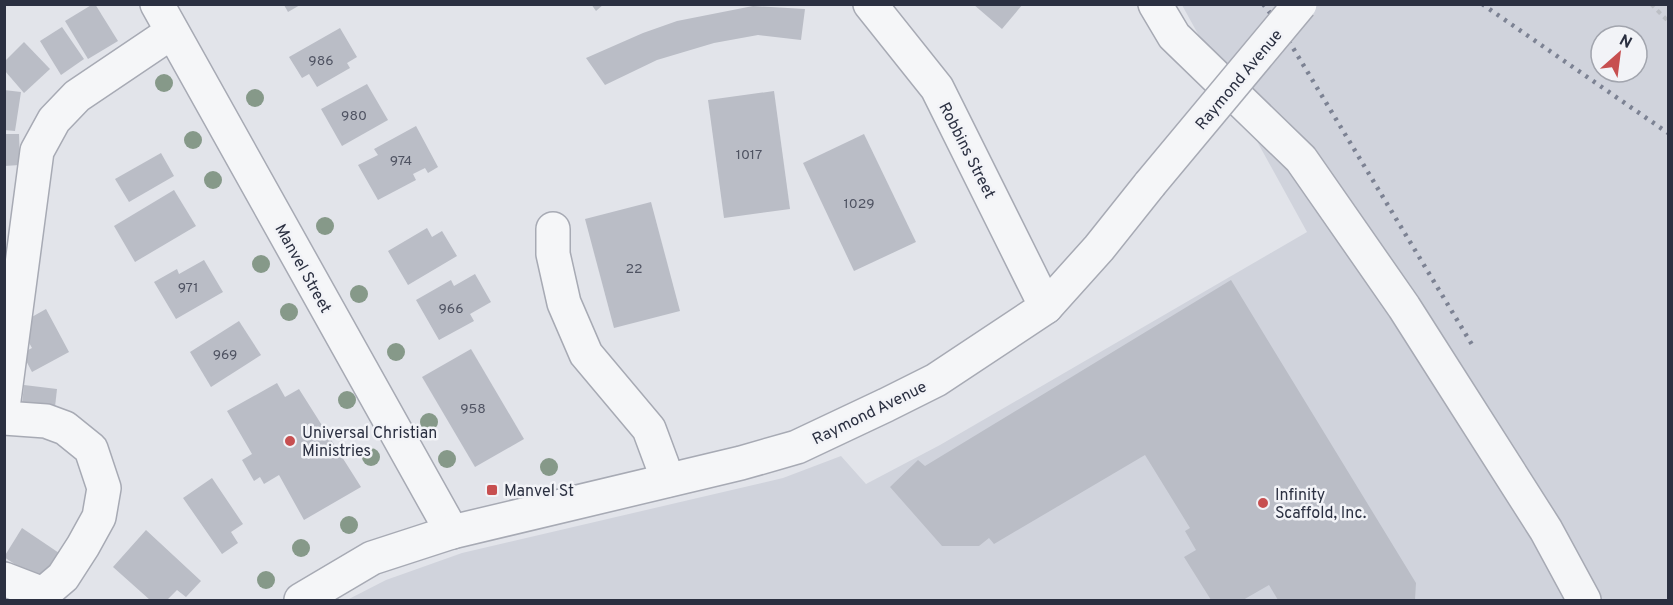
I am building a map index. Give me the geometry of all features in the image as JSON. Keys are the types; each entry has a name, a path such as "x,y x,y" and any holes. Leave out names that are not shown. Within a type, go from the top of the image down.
{"street":[{"name":"Robbins Street","path":"870,4 937,88 1046,307"},
{"path":"1155,4 1174,36 1301,159 1404,307 1546,530 1584,600"},
{"name":"Raymond Avenue","path":"301,600 372,558 452,532 797,447 936,380 1046,307 1099,248 1300,4"},
{"path":"4,399 37,152 54,120 77,96 164,18"},
{"name":"Manvel Street","path":"164,18 452,532"},
{"path":"553,229 553,254 564,303 586,354 649,429 668,480"},
{"path":"4,418 46,421 65,428 91,449 104,488 99,517 63,577 43,594 4,579"}],"path":[{"path":"1651,4 1668,21"}],"shaded area":[{"path":"1182,5 1668,5 1668,600 347,600 386,580 462,553 783,478 841,456 866,484 940,445 1307,232"}],"building":[{"path":"93,4 118,41 88,59 65,21"},
{"path":"591,4 604,4 596,11"},
{"path":"973,4 1023,4 1002,29"},
{"path":"284,5 300,5 288,12"},
{"path":"753,6 805,9 801,40 758,35 714,43 657,60 605,85 586,58 677,21"},
{"path":"62,27 84,59 61,75 40,41"},
{"path":"340,28 357,57 347,63 350,68 317,87 309,74 302,78 289,57"},
{"path":"24,42 50,69 24,93 5,71 5,61"},
{"path":"367,84 388,120 342,146 321,109"},
{"path":"4,90 21,92 15,131 4,130"},
{"path":"774,91 790,209 724,218 708,100"},
{"path":"416,126 438,167 428,173 425,168 413,174 416,180 378,200 358,165 378,155 374,149"},
{"path":"4,134 19,134 20,165 4,166"},
{"path":"864,134 916,242 854,271 803,163"},
{"path":"161,153 174,176 129,202 115,179"},
{"path":"174,190 196,226 135,262 114,226"},
{"path":"651,202 680,311 614,328 585,219"},
{"path":"427,228 432,237 442,231 457,256 408,285 388,251"},
{"path":"204,260 223,292 176,319 154,282 177,269 179,274"},
{"path":"475,274 491,302 470,314 474,321 439,340 416,300 451,280 454,286"},
{"path":"1231,280 1416,583 1415,600 1278,600 1269,585 1243,600 1211,600 1184,557 1196,550 1185,531 1190,528 1145,455 994,544 989,538 979,546 942,546 890,487 918,460 925,466"},
{"path":"46,309 69,352 32,372 22,353 32,348 23,332 23,322"},
{"path":"239,321 261,355 211,387 190,352"},
{"path":"471,349 524,439 475,467 422,377"},
{"path":"277,383 285,397 299,389 361,487 304,520 279,475 264,484 260,477 254,481 242,460 252,454 227,411"},
{"path":"24,385 57,389 55,407 22,404"},
{"path":"212,478 243,524 231,532 238,543 222,554 183,498"},
{"path":"22,528 62,555 43,583 4,557"},
{"path":"146,530 201,581 186,597 177,590 167,600 150,600 113,567"}],"railway":[{"path":"1263,4 1278,23 1474,348"},
{"path":"1482,4 1668,133"}],"place":[{"name":"Universal Christian Ministries","path":"290,441"},
{"name":"Manvel St","path":"492,490"},
{"name":"Infinity Scaffold, Inc.","path":"1263,503"}]}
